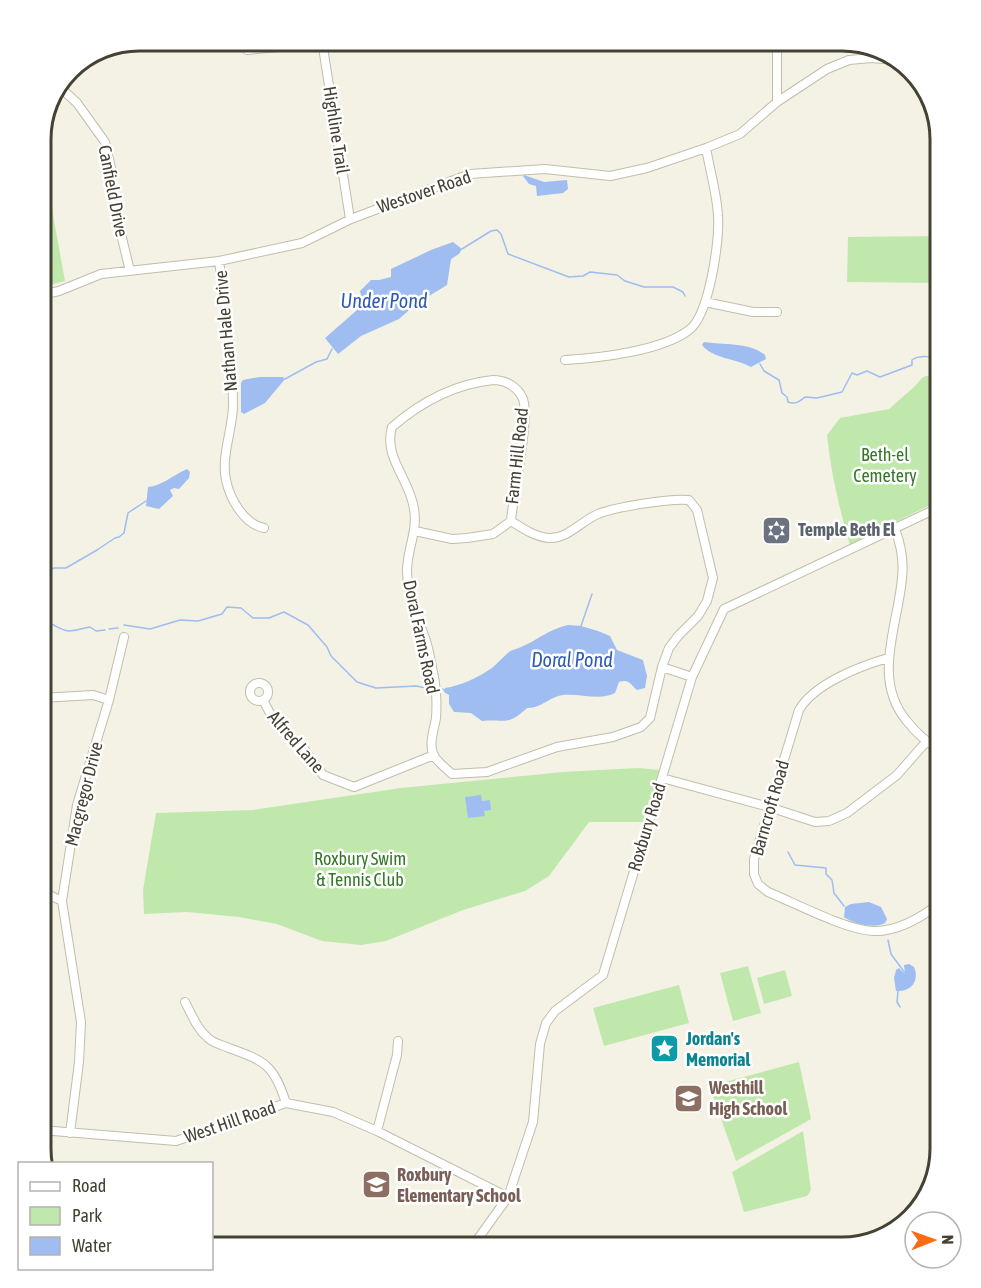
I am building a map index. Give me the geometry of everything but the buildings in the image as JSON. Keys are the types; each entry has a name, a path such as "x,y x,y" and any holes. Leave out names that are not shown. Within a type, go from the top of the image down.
{"street":[{"name":"Highline Trail","path":"323,51 350,219"},
{"path":"777,51 777,102"},
{"name":"Westover Road","path":"51,293 101,274 219,261 302,243 350,219 470,174 545,169 610,176 647,168 740,134 777,102 827,69 849,60 875,58"},
{"name":"Canfield Drive","path":"65,92 77,103 105,142 111,168 112,197 130,271"},
{"path":"565,360 661,345 691,329 701,315 718,239 718,217 705,148"},
{"name":"Nathan Hale Drive","path":"219,261 232,359 232,416 225,461 225,478 231,496 243,514 254,526 264,528"},
{"path":"705,303 753,312 777,312"},
{"name":"Farm Hill Road","path":"415,531 413,502 390,446 392,427 417,407 445,392 493,380 502,380 513,386 522,397 524,404 522,441 511,522"},
{"path":"415,531 452,539 467,538 493,534 511,522 543,537 556,538 604,512 675,499 689,500 697,510 713,578 707,601 701,611 669,648 650,718 641,727 613,736 557,747 487,772 452,774 434,754"},
{"name":"Roxbury Road","path":"479,1237 508,1197 533,1122 542,1032 555,1011 603,975 692,677 724,609 930,512"},
{"path":"895,529 901,544 902,578 888,658 889,680 894,701 903,716 930,744"},
{"name":"Doral Farms Road","path":"415,531 407,570 409,599 427,643 435,681 436,717 431,742 434,754"},
{"name":"Macgregor Drive","path":"70,1133 79,1062 81,1022 63,901 77,805 109,700 124,637"},
{"name":"Barncroft Road","path":"888,658 829,683 804,702 769,807 754,859 754,874 758,884 768,892 858,929 875,931 896,927 922,917 930,911"},
{"path":"662,668 692,677"},
{"path":"51,697 93,695 109,700"},
{"name":"Alfred Lane","path":"263,700 274,721 304,749 323,775 354,787 434,754"},
{"path":"662,778 815,822 829,821 847,813 897,774 926,742"},
{"path":"51,896 63,901"},
{"path":"185,1002 197,1025 209,1040 257,1058 272,1070 279,1081 286,1103"},
{"path":"377,1131 397,1055 398,1041"},
{"name":"West Hill Road","path":"51,1131 176,1141 286,1103 333,1112 377,1131 508,1197"}],"green space":[{"path":"51,194 53,215 65,281 51,284"},
{"path":"930,236 930,283 847,282 848,237"},
{"name":"Beth-el Cemetery","path":"930,375 930,505 850,545 836,490 827,435 840,418 889,409 923,377"},
{"name":"Roxbury Swim & Tennis Club","path":"638,768 659,770 644,822 589,822 549,876 525,891 463,910 386,941 361,945 322,941 277,924 239,917 187,912 144,914 143,890 156,813 253,810 401,788 563,772"},
{"path":"748,966 761,1013 733,1021 720,973"},
{"path":"785,970 792,996 764,1004 757,978"},
{"path":"679,985 689,1023 604,1046 593,1008"},
{"path":"799,1062 811,1119 736,1161 711,1090 714,1085"},
{"path":"803,1131 811,1190 807,1196 744,1212 732,1172"}],"water":[{"path":"524,175 544,182 567,180 568,189 563,193 537,196 536,186 529,184"},
{"name":"Under Pond","path":"453,242 462,249 451,259 447,285 416,304 399,319 361,336 338,354 325,338 356,311 362,299 360,291 371,280 391,277 391,269"},
{"path":"704,342 751,348 765,355 766,359 751,367 712,353 702,345"},
{"path":"283,377 285,379 265,403 244,414 241,412 241,383 243,380"},
{"path":"187,469 190,472 189,478 179,489 170,490 173,496 159,509 146,506 148,487"},
{"name":"Doral Pond","path":"568,625 581,626 610,636 617,650 643,660 647,676 645,688 637,690 629,683 622,681 619,682 615,693 596,697 558,696 536,707 527,708 515,717 506,720 482,721 471,713 454,712 449,704 449,695 444,692 445,688 475,678 492,668 510,651 554,629"},
{"path":"481,795 482,801 490,800 491,810 484,811 485,816 468,818 465,797"},
{"path":"869,902 881,907 887,919 885,923 875,926 864,925 844,917 845,907"},
{"path":"909,964 916,972 915,981 910,988 896,991 894,978 896,970 899,968 905,974 904,965"}],"waterway":[{"path":"462,249 491,231 497,230 501,234 508,254 569,277 583,276 590,272 617,275 625,281 644,287 673,287 683,292 685,296"},
{"path":"285,379 316,362 327,359 332,349"},
{"path":"760,364 764,371 779,380 782,393 787,397 788,402 793,403 805,397 817,398 842,392 852,373 857,375 867,371 880,377 912,365 912,360 918,357 930,357"},
{"path":"51,569 66,568 119,537 124,533 128,513 146,501"},
{"path":"581,626 592,594"},
{"path":"124,625 150,629 180,620 198,621 222,614 227,607 241,608 253,618 269,618 284,612 308,625 327,647 331,656 357,682 376,688 416,686 431,689"},
{"path":"51,624 69,631 90,627 96,631 105,630"},
{"path":"109,629 118,628"},
{"path":"440,688 444,690"},
{"path":"788,852 795,865 826,868 826,874 832,880 834,893 844,906"},
{"path":"888,940 891,954 905,973"},
{"path":"898,991 897,1002 900,1007"}],"place":[{"name":"Temple Beth El","path":"777,530"},
{"name":"Jordan's Memorial","path":"665,1049"},
{"name":"Westhill High School","path":"688,1098"},
{"name":"Roxbury Elementary School","path":"376,1185"}]}
